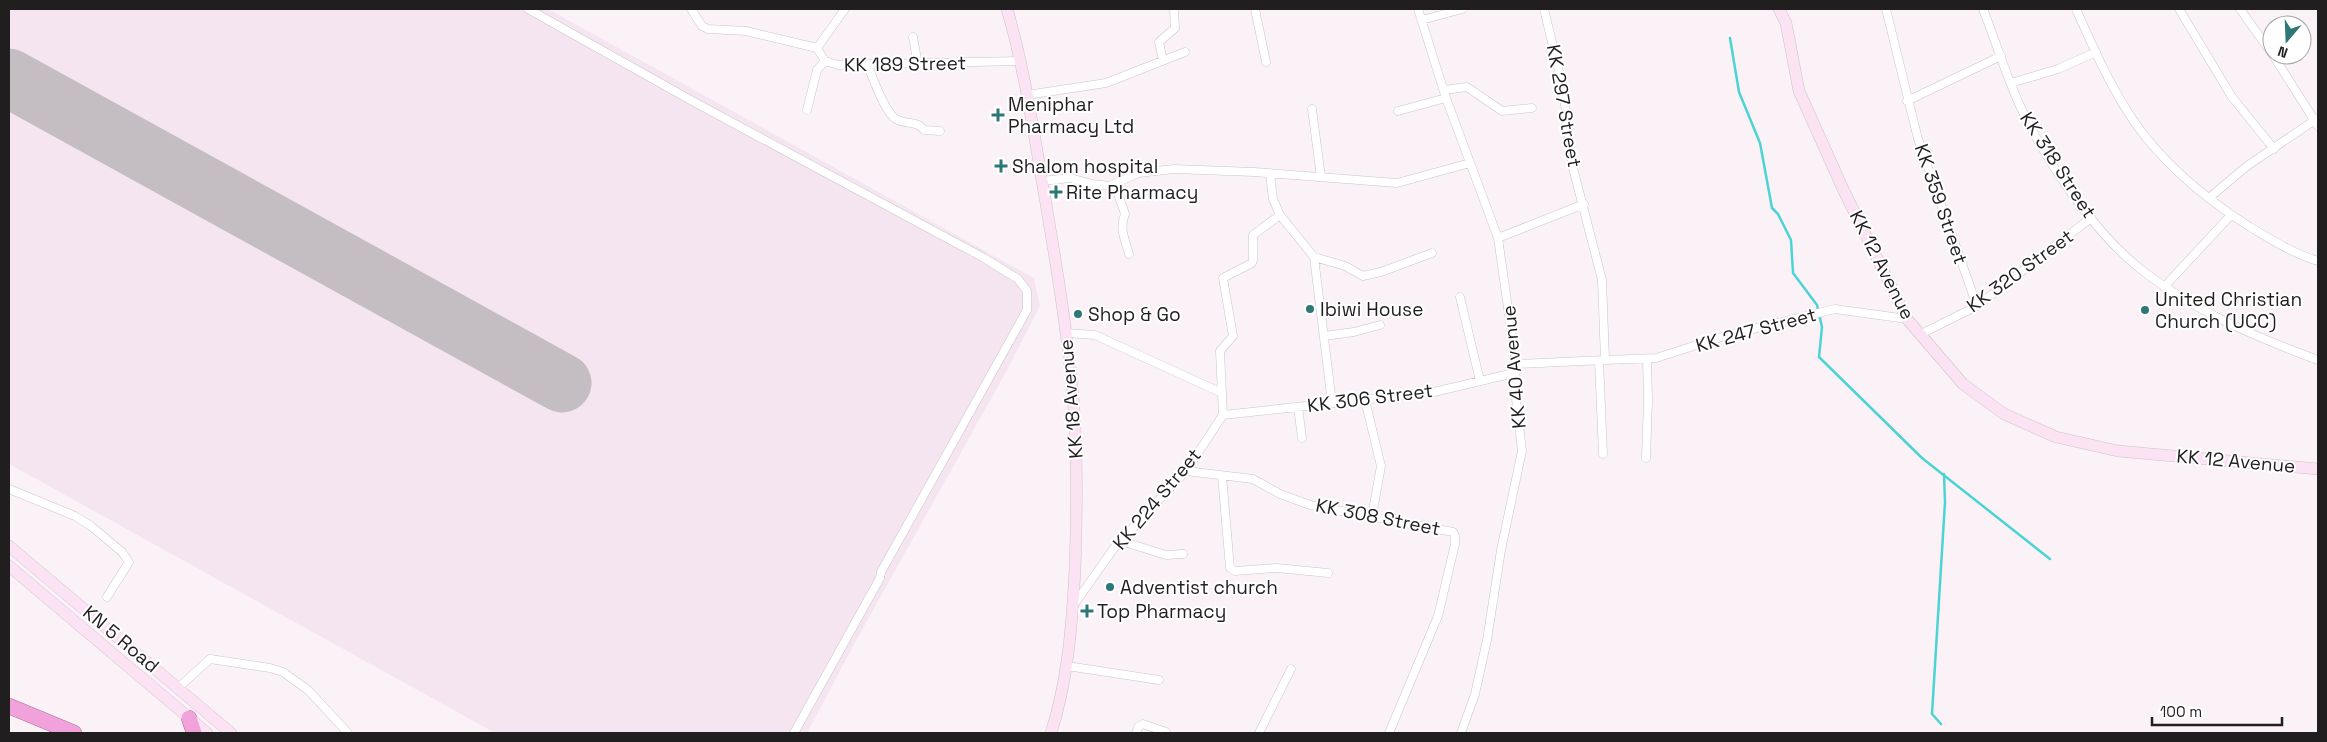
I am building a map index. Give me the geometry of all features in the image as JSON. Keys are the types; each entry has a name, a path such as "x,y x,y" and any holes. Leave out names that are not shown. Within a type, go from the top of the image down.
{"highway":[{"path":"9,706 74,733"},
{"path":"189,718 194,733"}],"main road":[{"name":"KK 18 Avenue","path":"1007,9 1020,61 1042,181 1066,333 1073,396 1077,494 1073,606 1067,666 1051,733"},
{"name":"KK 12 Avenue","path":"1779,9 1786,23 1799,90 1805,107 1843,189 1907,319 1963,384 2004,414 2056,437 2118,452 2318,469"},
{"name":"KN 5 Road","path":"9,546 231,733"},
{"name":"KN 5 Road","path":"9,566 207,733"}],"street":[{"path":"528,9 696,103 984,258 1018,279 1027,291 1028,310 881,572 880,578 794,733"},
{"name":"KK 189 Street","path":"691,9 702,26 708,29 746,31 817,48 825,61 838,65 918,65 1020,61"},
{"path":"817,48 845,9"},
{"path":"1163,60 1159,42 1175,28 1174,9"},
{"path":"1255,9 1266,62"},
{"name":"KK 40 Avenue","path":"1418,9 1445,94 1498,238 1516,364 1514,373 1522,451 1501,550 1487,640 1475,694 1462,733"},
{"path":"1422,20 1462,9"},
{"name":"KK 297 Street","path":"1544,9 1557,55 1563,88 1572,164 1584,204 1602,280 1603,454"},
{"name":"KK 359 Street","path":"1886,9 1907,101 1933,185 1977,306"},
{"name":"KK 318 Street","path":"1984,9 2022,110 2045,152 2091,218 2135,264 2164,287 2225,320 2318,360"},
{"path":"2076,9 2111,83 2133,120 2154,149 2183,178 2231,215 2292,251 2318,261"},
{"path":"2179,9 2232,97 2274,149"},
{"path":"2240,9 2262,41"},
{"path":"913,37 918,65"},
{"path":"1026,95 1106,83 1186,52"},
{"path":"2011,84 2058,69 2096,52"},
{"path":"1907,101 2001,56"},
{"path":"807,110 817,70 825,61"},
{"path":"867,64 888,110 895,118 919,125 924,130 940,131"},
{"path":"2209,198 2247,166 2317,121 2279,65"},
{"path":"1398,111 1467,87 1502,110 1532,108"},
{"path":"1312,109 1321,177"},
{"path":"1042,181 1070,178 1103,186 1115,184 1130,175 1157,170 1270,174 1397,183 1470,163"},
{"path":"1270,174 1273,199 1280,215 1314,257 1332,403"},
{"path":"1115,184 1125,214 1122,222 1123,232 1130,254"},
{"path":"1498,238 1584,204"},
{"path":"1223,415 1220,351 1233,336 1223,278 1252,264 1254,260 1253,234 1280,215"},
{"path":"2164,287 2231,215"},
{"name":"KK 320 Street","path":"1921,334 1977,306 2091,218"},
{"path":"1314,257 1345,266 1363,276 1432,253"},
{"path":"1460,297 1480,381"},
{"name":"KK 247 Street","path":"1516,364 1647,359 1725,336 1835,309 1907,319"},
{"path":"1324,336 1354,332 1380,325"},
{"path":"1066,333 1094,335 1222,393"},
{"path":"1646,458 1647,359"},
{"name":"KK 306 Street","path":"1223,415 1434,392 1514,373"},
{"path":"1365,400 1380,466 1372,516"},
{"path":"1298,406 1302,438"},
{"name":"KK 224 Street","path":"1073,606 1121,541 1186,471 1223,415"},
{"name":"KK 308 Street","path":"1186,471 1253,479 1293,500 1450,530 1456,536 1438,616 1390,733"},
{"path":"1222,476 1230,568 1235,571 1271,568 1328,573"},
{"path":"9,489 75,516 91,526 122,552 129,562 106,597"},
{"path":"1121,541 1166,555 1183,554"},
{"path":"178,688 210,659 270,668 283,672 308,690 348,733"},
{"path":"1067,666 1159,680"},
{"path":"1259,733 1291,669"},
{"path":"1136,733 1138,726 1143,724 1166,732"}],"shaded area":[{"path":"9,9 548,9 1034,278 1040,306 1006,372 858,637 808,731 811,733 495,733 9,464"}],"waterway":[{"path":"1730,38 1739,92 1760,143 1772,208 1778,214 1791,240 1793,273 1817,305 1822,327 1819,357 1922,458 2050,559"},
{"path":"1941,724 1932,714 1945,502 1944,474"}],"runway":[{"path":"9,78 562,383"}],"place":[{"name":"Meniphar Pharmacy Ltd","path":"998,115"},
{"name":"Shalom hospital","path":"1001,166"},
{"name":"Rite Pharmacy","path":"1056,192"},
{"name":"Ibiwi House","path":"1310,309"},
{"name":"United Christian Church (UCC)","path":"2145,310"},
{"name":"Shop & Go","path":"1078,314"},
{"name":"Adventist church","path":"1110,587"},
{"name":"Top Pharmacy","path":"1087,611"}]}
